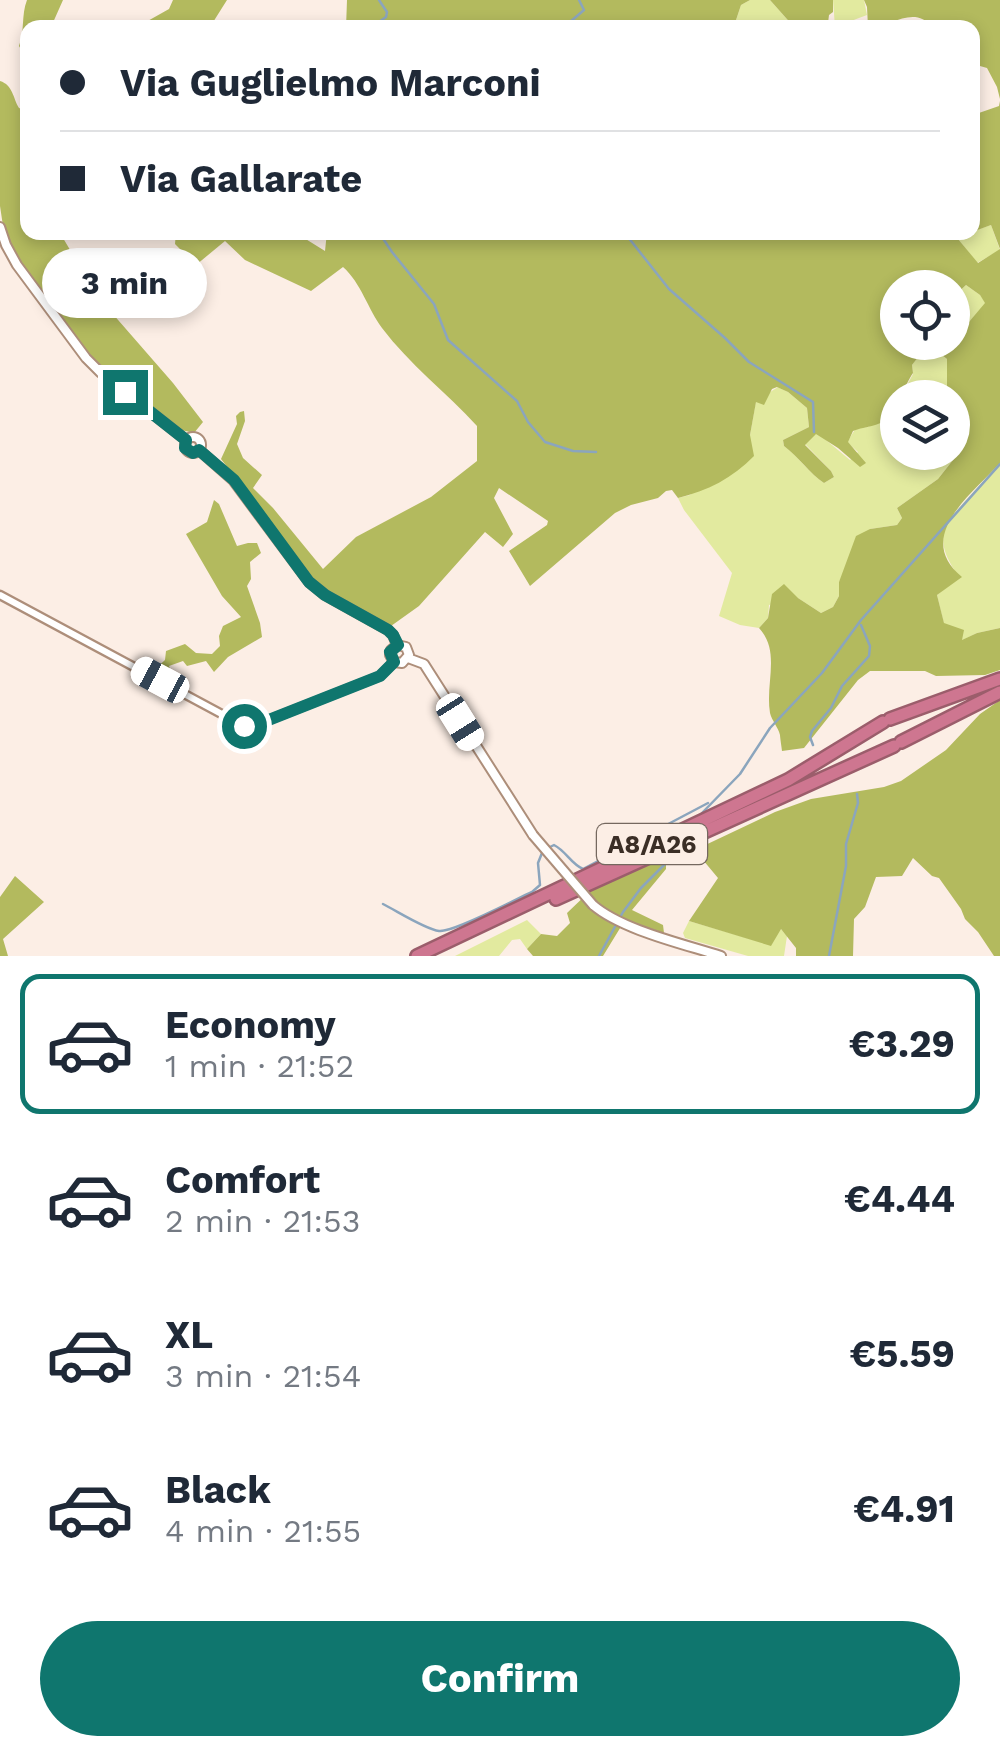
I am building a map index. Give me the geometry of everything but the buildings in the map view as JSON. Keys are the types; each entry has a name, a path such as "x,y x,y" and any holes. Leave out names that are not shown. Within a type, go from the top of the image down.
{"highway":[{"name":"A8/A26","path":"417,956 788,780 886,720 1000,679"},
{"name":"A8/A26","path":"435,956 898,744 1000,692"}],"main road":[{"path":"0,227 17,266 86,358 186,440 188,452 199,450 234,480 309,582 388,630 398,645"},
{"path":"403,645 408,649 408,658 402,663 394,662 390,652 403,645"},
{"path":"408,658 424,664 533,835 592,905 618,921 721,956"}],"street":[{"path":"0,595 244,726 261,723 380,676 394,662"}],"green space":[{"path":"27,0 63,0 54,20 23,20"},
{"path":"173,0 227,0 214,20 149,20 169,9"},
{"path":"347,0 750,0 741,5 736,20 346,20"},
{"path":"750,0 770,0 788,20 736,20 741,5"},
{"path":"770,0 833,0 828,20 788,20"},
{"path":"833,0 864,0 867,15 834,20"},
{"path":"864,0 1000,0 1000,99 987,68 980,66 980,20 868,20"},
{"path":"0,81 10,89 20,108 20,240 64,240 112,313 203,422 194,433 177,429 89,356 21,264 3,226"},
{"path":"1000,101 1000,249 991,225 980,229 980,113 999,106"},
{"path":"991,225 1000,250 977,263 959,240 980,240 980,229"},
{"path":"175,240 307,240 325,251 326,240 959,240 978,263 1000,249 1000,463 952,517 943,547 948,562 962,577 937,595 944,623 964,630 962,640 1000,628 1000,670 985,675 936,676 925,671 870,671 858,680 804,748 782,751 770,713 769,647 759,628 768,618 772,594 784,584 821,613 833,607 856,536 870,529 897,525 902,518 897,508 945,470 970,470 970,380 947,380 947,360 970,360 970,321 985,303 970,288 970,270 880,270 880,360 916,360 909,380 880,380 880,423 853,431 848,442 866,463 860,467 816,434 805,445 834,477 824,483 814,475 784,446 783,440 809,427 807,408 777,387 764,405 756,402 750,435 754,456 737,471 699,492 678,498 672,490 666,491 658,498 615,513 530,586 509,551 548,521 499,488 494,498 513,534 503,547 485,532 419,606 391,626 321,588 221,459 237,424 236,416 244,411 245,421 237,444 243,458 262,475 253,488 323,569 356,537 431,497 477,461 477,426 393,341 343,267 311,291 245,260 225,241 196,265 175,244"},
{"path":"970,288 986,303 970,321"},
{"path":"916,360 947,360 947,380 910,380"},
{"path":"778,387 807,408 809,427 783,440 784,446 824,483 834,477 805,444 816,433 850,460 858,452 847,442 856,428 880,420 880,470 945,470 897,508 902,518 897,525 870,529 839,582 839,596 833,607 821,613 798,598 769,605 768,618 759,628 719,616 732,573 678,498 690,495 750,435 756,401"},
{"path":"1000,463 1000,628 961,641 944,624 937,595 950,584 955,571 945,550 944,533 958,509"},
{"path":"214,500 237,546 257,543 261,553 250,562 251,579 247,586 262,637 228,657 214,672 206,661 187,666 183,661 169,666 172,677 165,679 153,671 165,660 166,651 185,644 196,653 212,654 220,646 223,626 241,617 222,596 186,534 207,522"},
{"path":"1000,700 1000,956 994,956 965,919 939,878 913,858 902,876 876,877 865,907 854,919 853,956 796,956 796,948 781,929 771,946 689,921 718,878 698,854 699,848 811,799 901,781 946,750 980,714"},
{"path":"666,856 666,869 632,910 663,925 664,933 625,920 603,956 533,956 527,949 541,934 557,936 570,923 567,913 590,891"},
{"path":"15,876 44,902 3,939 8,956 0,956 0,897"},
{"path":"527,920 541,934 527,949 520,939 512,940 499,956 455,956"},
{"path":"689,921 771,945 780,928 787,936 784,956 748,956 685,938 683,933"}],"waterway":[{"path":"379,0 387,12 382,20"},
{"path":"572,20 584,10 579,0"},
{"path":"384,240 434,304 448,340 517,401 545,442 573,451 596,452"},
{"path":"630,240 669,289 749,362 813,402 814,432"},
{"path":"702,813 740,774 770,728 822,673 861,620 1000,464"},
{"path":"813,745 812,731 831,708 842,686 869,656 870,646 861,625"},
{"path":"829,956 857,794"},
{"path":"548,848 554,845 583,869 708,803"},
{"path":"599,956 641,888 679,850"},
{"path":"383,904 433,930 457,927 532,892 540,885 538,863 542,853"}],"route":[{"path":"125,392 186,440 187,451 199,450 234,480 309,582 388,630 398,645 390,652 394,662 380,676 261,723 244,726"}]}
